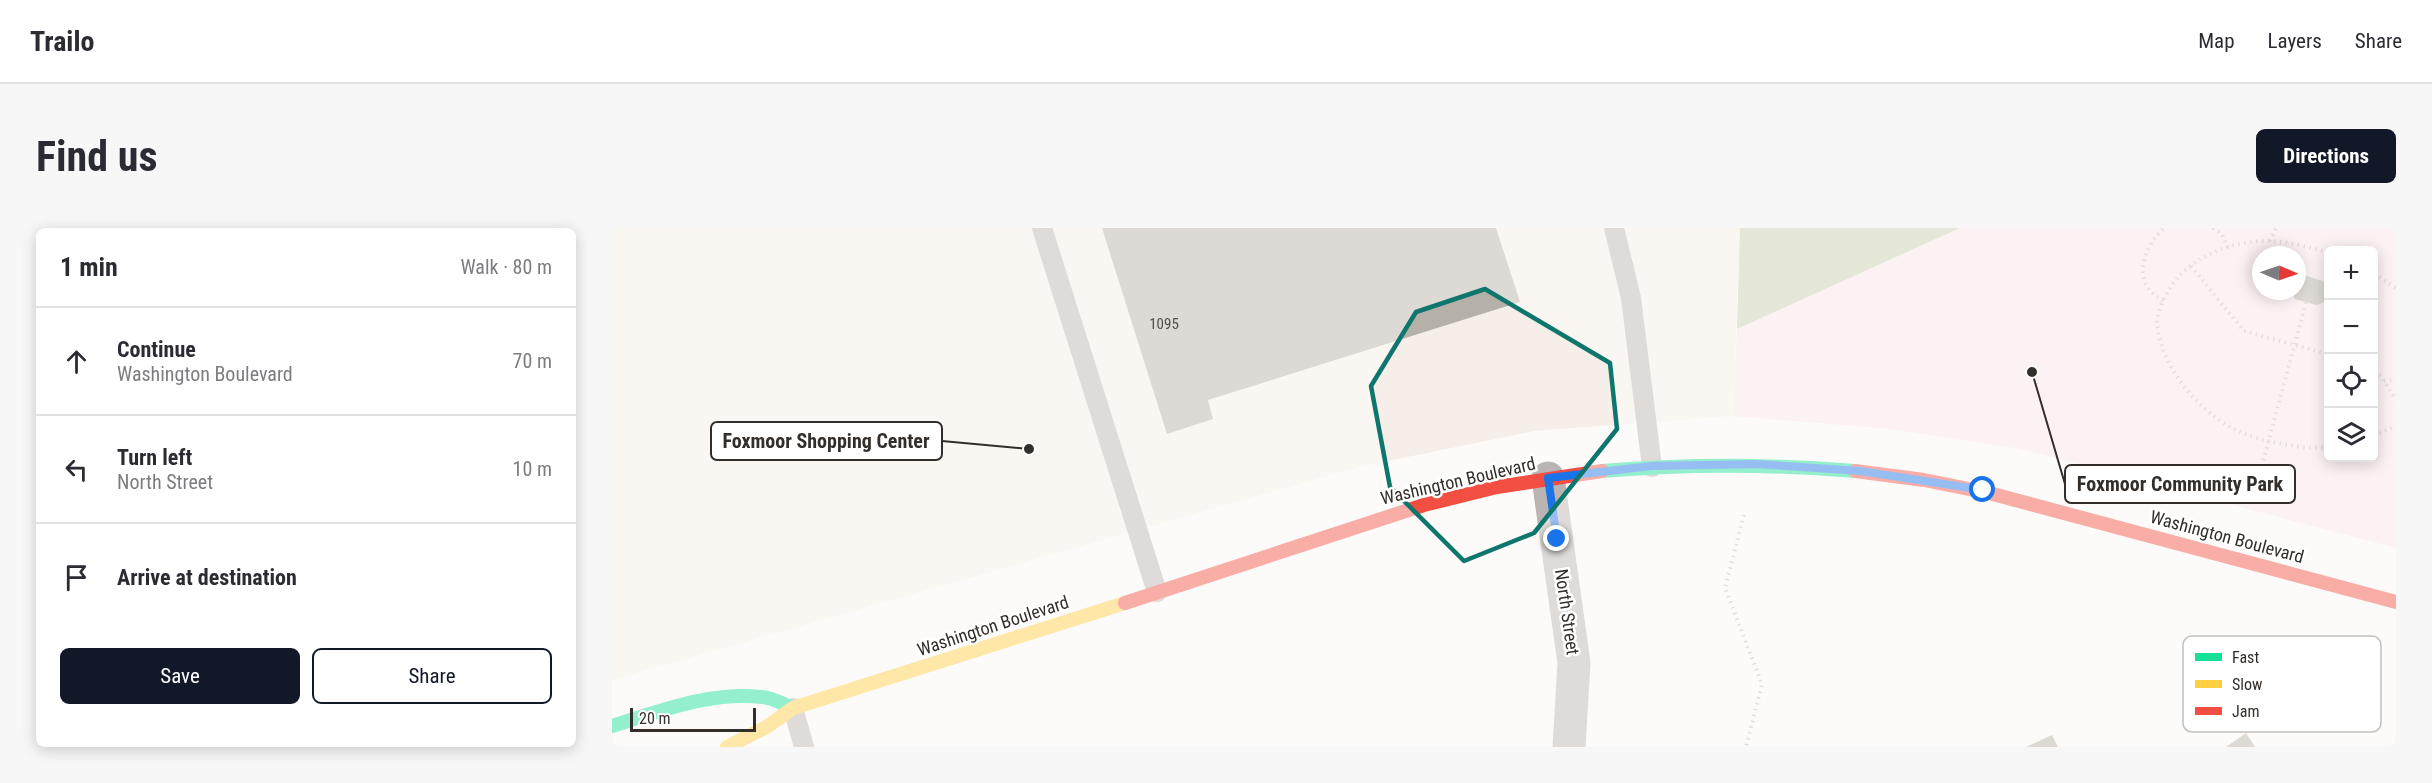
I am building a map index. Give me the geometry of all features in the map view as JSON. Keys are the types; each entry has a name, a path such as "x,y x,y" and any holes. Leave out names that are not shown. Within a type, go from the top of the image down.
{"street":[{"name":"Washington Boulevard","path":"727,747 768,726 793,708 1276,555 1347,528 1436,502 1548,478 1652,466 1756,464 1860,471 1983,490 2396,602"},
{"name":"North Street","path":"1548,478 1574,663 1569,747"},
{"path":"612,726 690,704 733,697 764,697 793,708"}],"lane":[{"path":"1042,228 1157,592"},
{"path":"1614,228 1630,298 1652,466"},
{"path":"793,708 804,747"}],"path":[{"path":"2163,301 2147,288 2144,264 2151,241 2165,228"},
{"path":"2213,228 2222,234 2228,248"},
{"path":"2270,241 2276,228"},
{"path":"2324,252 2270,241 2243,243 2228,248 2191,266 2175,279 2163,301 2157,322 2161,342 2171,367 2186,389 2231,428 2269,442 2300,447 2324,447"},
{"path":"2191,266 2244,331 2324,353"},
{"path":"2378,277 2396,288"},
{"path":"2254,495 2306,302"},
{"path":"2378,376 2384,381 2396,400"},
{"path":"2384,381 2396,379"},
{"path":"2378,434 2396,426"},
{"path":"1744,515 1725,588 1762,684 1746,747"}],"highlighted area":[{"path":"1485,289 1610,363 1617,429 1534,533 1464,561 1390,487 1371,386 1416,312"}],"shaded area":[{"path":"612,228 1740,228 1733,416 1535,431 1359,467 612,680"},
{"path":"1740,228 1960,228 1737,329"},
{"path":"1960,228 2396,228 2396,548 2021,449 1890,429 1733,416 1737,329"}],"building":[{"path":"1102,228 1496,228 1520,302 1208,400 1213,419 1167,434"},
{"path":"2306,276 2324,283 2324,302 2317,305 2299,300 2306,300"},
{"path":"2246,733 2255,747 2226,747"},
{"path":"2052,735 2058,747 2026,747"}],"traffic: fast":[{"path":"1602,471 1728,466 1855,471"},
{"path":"612,726 686,704 724,697 766,698 793,708"}],"traffic: slow":[{"path":"727,747 768,726 793,708 1125,603"}],"traffic: jam":[{"path":"1125,603 1424,505 1497,487 1602,471"},
{"path":"1855,471 1924,480 1989,493 2396,602"}],"place":[{"name":"Foxmoor Community Park","path":"2032,372"},
{"name":"Foxmoor Shopping Center","path":"1029,449"}],"route":[{"path":"1557,539 1548,478 1652,466 1756,464 1860,471 1983,490"}]}
